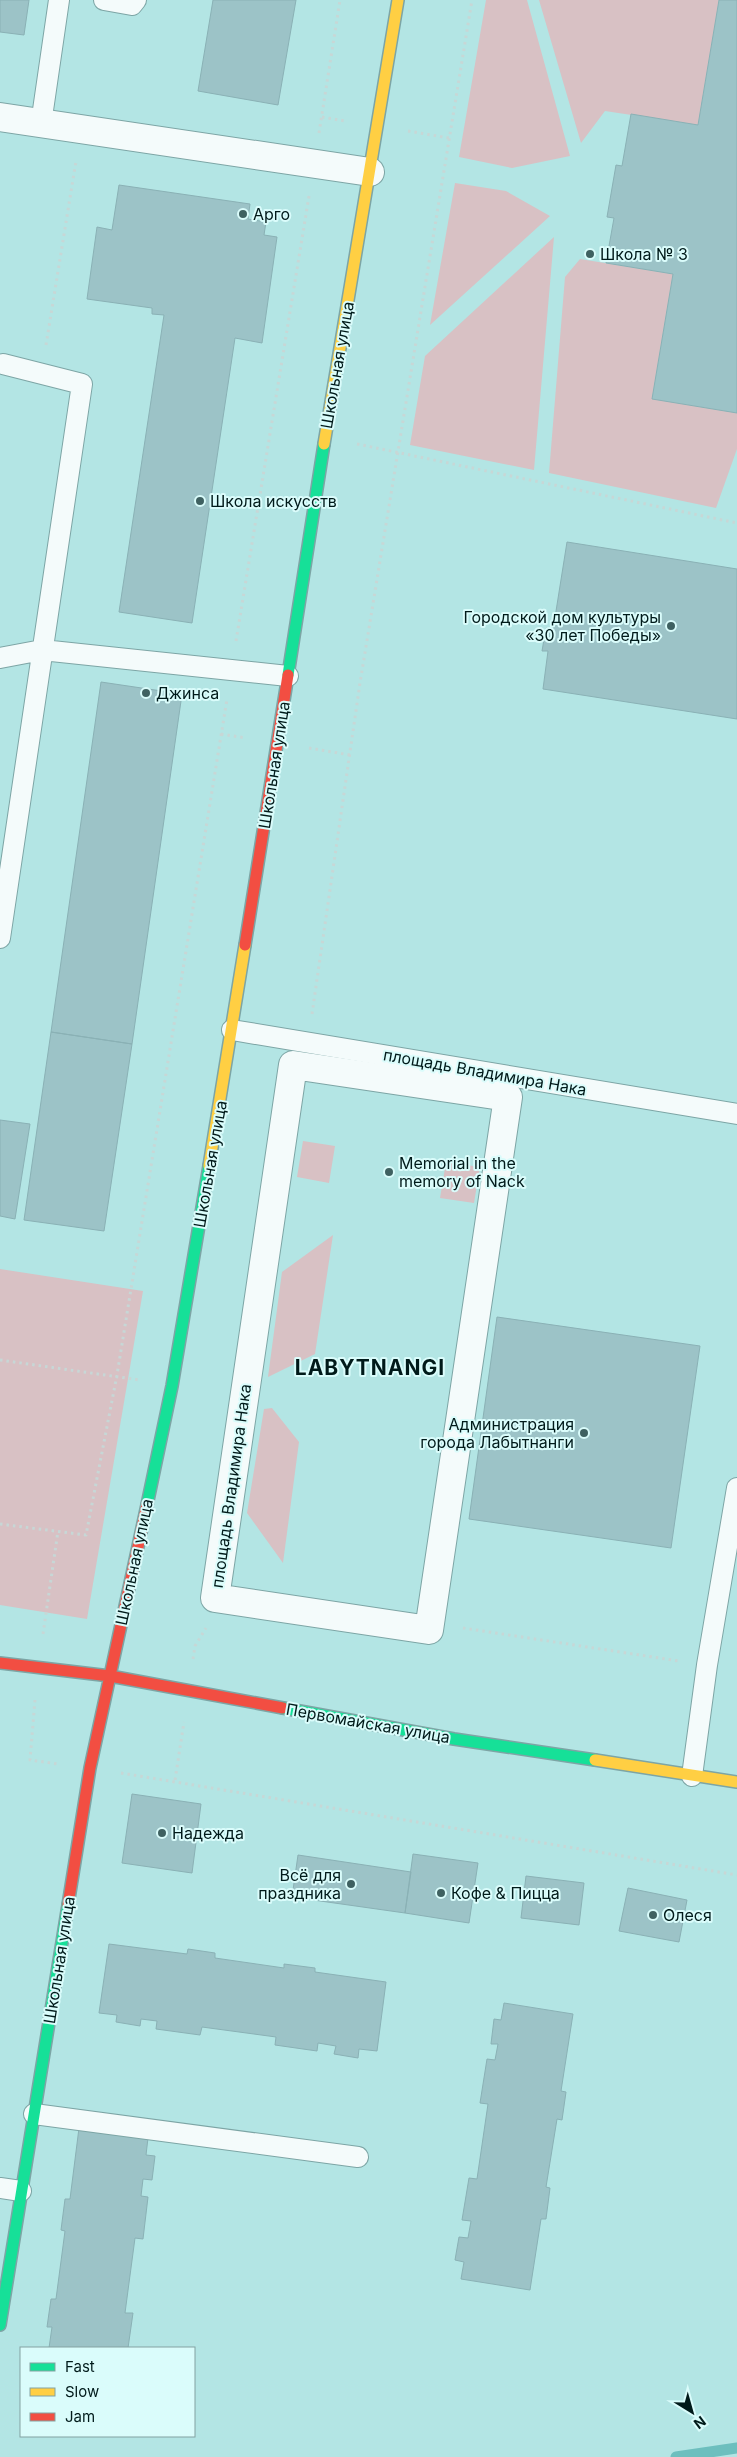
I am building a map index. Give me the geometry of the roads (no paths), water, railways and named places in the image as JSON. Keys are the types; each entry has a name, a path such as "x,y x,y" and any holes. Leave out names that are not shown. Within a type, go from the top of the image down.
{"street":[{"name":"Школьная улица","path":"0,2325 90,1768 172,1386 232,1030 324,438 398,0"},
{"path":"0,117 370,172"},
{"name":"площадь Владимира Нака","path":"293,1065 508,1097 429,1630 214,1598 293,1065"},
{"name":"Первомайская улица","path":"0,1663 110,1676 454,1739 737,1782"}],"lane":[{"path":"42,124 59,0"},
{"path":"104,0 132,5 136,0"},
{"path":"0,938 82,384 3,364"},
{"path":"0,658 42,650 288,676"},
{"name":"площадь Владимира Нака","path":"232,1030 737,1114"},
{"path":"692,1776 707,1665 737,1488"},
{"path":"34,2114 358,2157"},
{"path":"0,2188 21,2191"}],"waterway":[{"path":"676,2457 737,2448"}],"place":[{"name":"Арго","path":"243,214"},
{"name":"Школа № 3","path":"590,254"},
{"name":"Школа искусств","path":"200,501"},
{"name":"Городской дом культуры «30 лет Победы»","path":"671,626"},
{"name":"Джинса","path":"146,693"},
{"name":"Memorial in the memory of Nack","path":"389,1172"},
{"name":"Администрация города Лабытнанги","path":"584,1433"},
{"name":"Надежда","path":"162,1833"},
{"name":"Всё для праздника","path":"351,1884"},
{"name":"Кофе & Пицца","path":"441,1893"},
{"name":"Олеся","path":"653,1915"}],"district":[{"name":"LABYTNANGI","path":"370,1368"}]}
